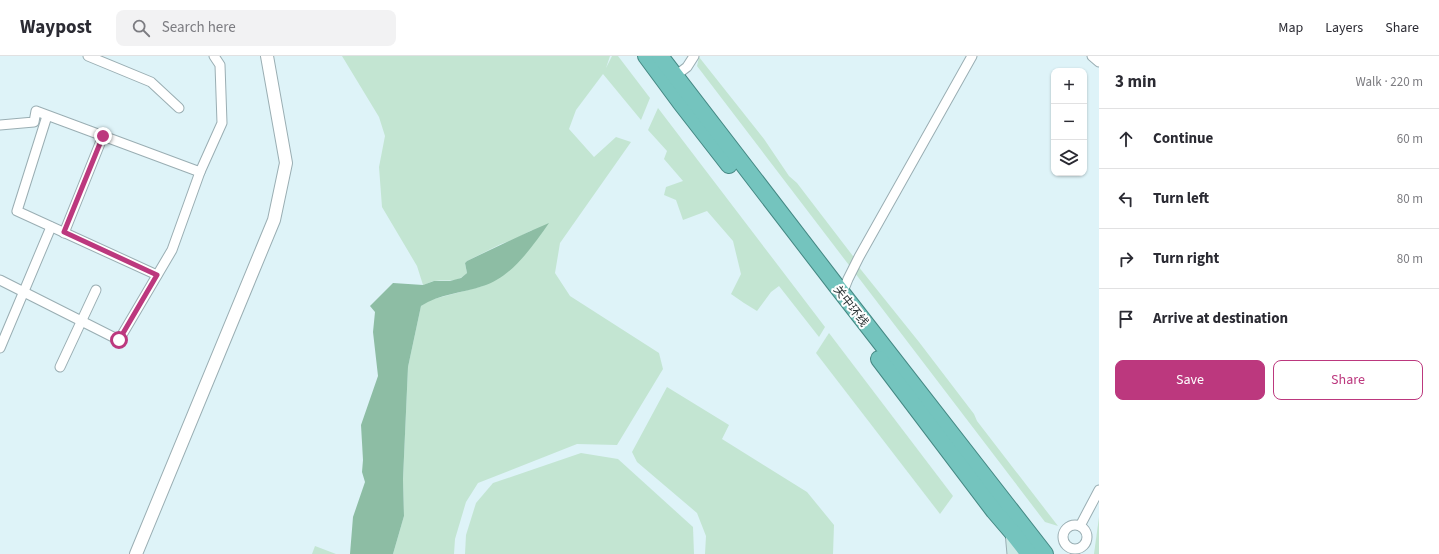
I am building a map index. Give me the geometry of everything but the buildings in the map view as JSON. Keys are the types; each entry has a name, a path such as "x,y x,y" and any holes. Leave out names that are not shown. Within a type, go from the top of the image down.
{"highway":[{"name":"关中环线","path":"646,56 994,511 1029,554"},
{"name":"关中环线","path":"660,56 842,294 1045,554"}],"main road":[{"path":"1012,532 1014,554"}],"street":[{"path":"88,56 151,82 179,108"},
{"path":"0,280 119,340 172,250 200,172 222,123 220,65 214,56"},
{"path":"136,554 274,220 286,162 267,56"},
{"path":"675,76 687,67 694,56"},
{"path":"842,294 859,257 972,56"},
{"path":"1092,56 1099,62"},
{"path":"0,125 34,122 36,111 200,172"},
{"path":"47,116 17,211 157,275"},
{"path":"64,232 103,136"},
{"path":"0,348 51,227"},
{"path":"60,367 96,290"},
{"path":"1080,526 1099,490"},
{"path":"1070,526 1080,526 1084,529 1088,536 1086,544 1081,551 1067,551 1063,540 1064,532 1070,526"}],"green space":[{"path":"342,56 610,56 606,68 612,56 618,56 650,98 641,120 603,74 576,110 569,129 594,157 616,137 631,142 560,243 555,273 570,296 659,353 663,369 617,445 577,444 478,483 466,502 455,539 454,554 393,554 404,516 403,479 408,367 421,306 430,300 483,286 532,230 467,261 465,263 467,273 459,279 434,281 423,285 417,266 382,207 379,167 385,136 379,117"},
{"path":"699,57 764,139 789,176 797,183 856,260 858,266 919,342 974,414 977,421 1058,526 1045,522 697,66"},
{"path":"658,108 825,327 819,337 779,286 771,292 757,311 731,294 741,274 733,241 707,211 683,220 676,200 664,195 666,187 683,181 664,159 667,151 648,130"},
{"path":"549,223 536,242 503,276 483,286 443,296 421,306 408,367 403,479 404,516 393,554 350,554 353,517 365,482 362,472 363,460 361,425 378,376 373,332 375,312 370,306 393,283 423,285 434,281 450,281 461,278 467,273 465,263 467,261"},
{"path":"829,333 953,496 940,514 816,353"},
{"path":"667,387 729,425 722,439 807,492 834,525 833,554 705,554 706,536 697,513 637,462 632,452"},
{"path":"581,453 618,459 693,527 694,554 465,554 466,535 476,503 493,483"},
{"path":"1099,517 1099,554 1094,554"},
{"path":"315,546 336,554 312,554"}],"route":[{"path":"103,136 64,232 157,275 119,340"}]}
